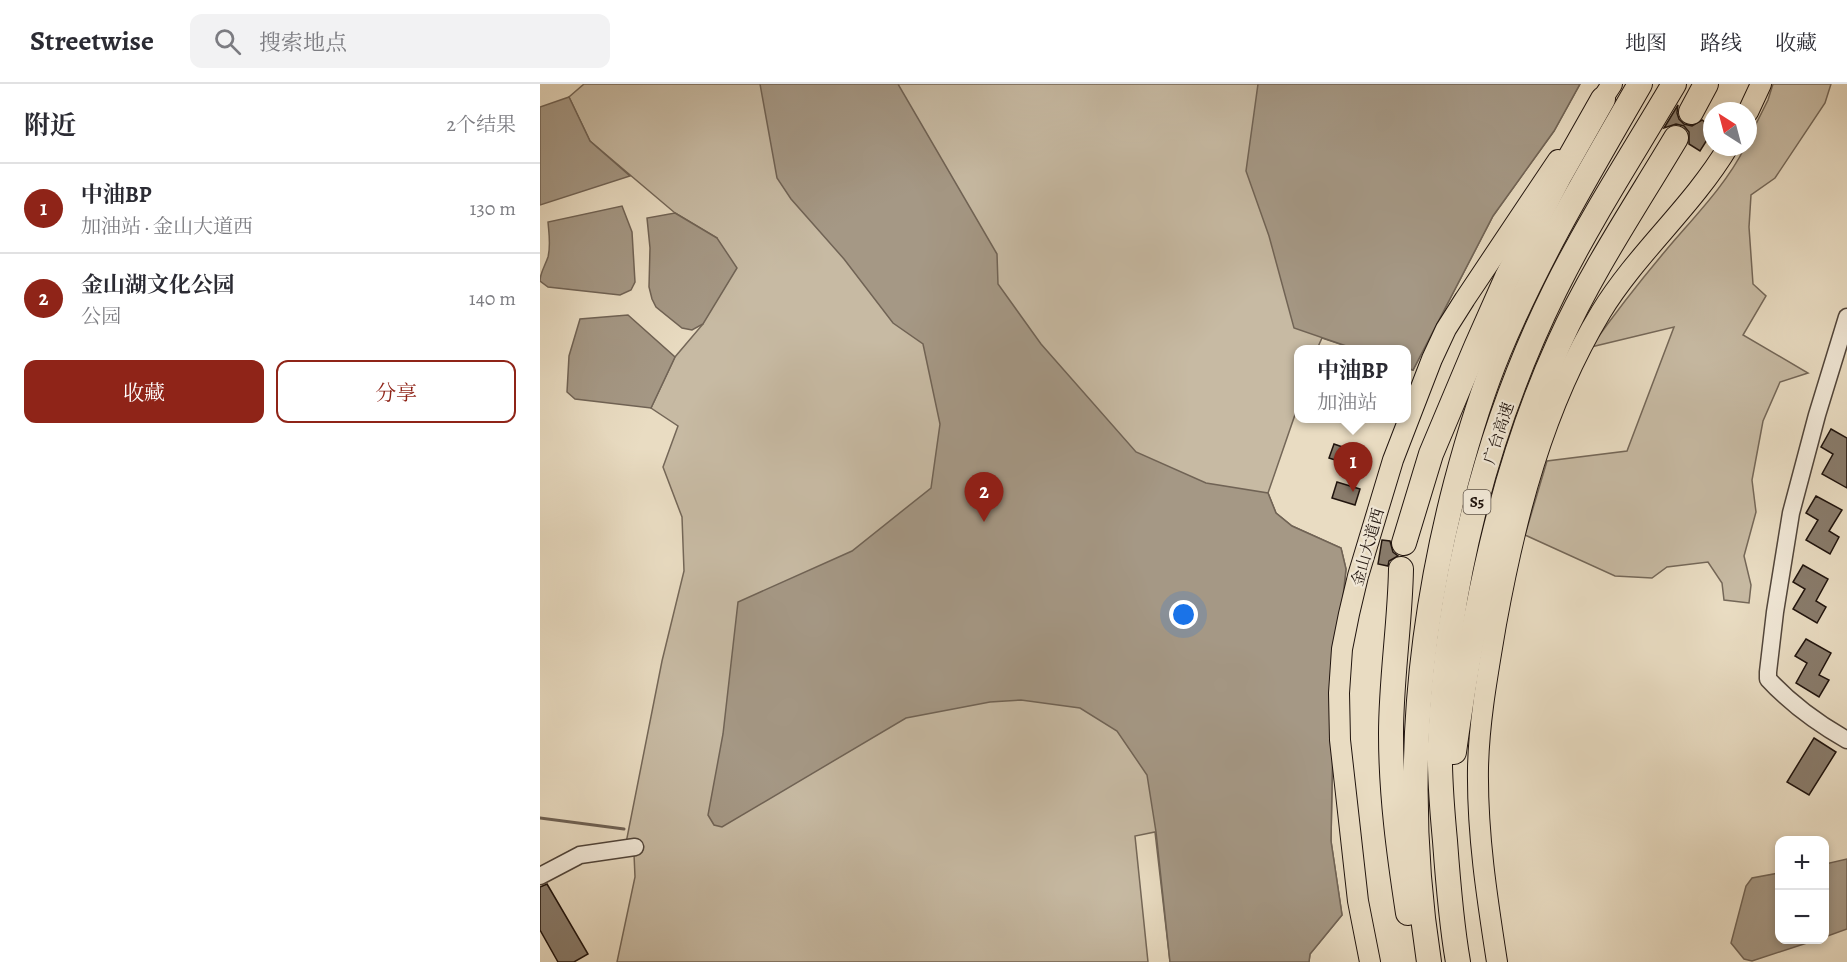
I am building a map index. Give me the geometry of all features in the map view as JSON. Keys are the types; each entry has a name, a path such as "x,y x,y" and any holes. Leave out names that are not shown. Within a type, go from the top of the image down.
{"highway":[{"name":"广台高速","path":"1429,962 1419,869 1417,732 1423,649 1440,548 1466,448 1498,352 1545,251 1640,84"},
{"name":"广台高速","path":"1458,962 1449,899 1440,746 1443,687 1451,616 1462,560 1484,476 1518,375 1555,290 1674,84"},
{"path":"1691,112 1706,84"},
{"path":"1404,543 1431,454 1476,347 1508,277 1560,175 1607,92"},
{"path":"1444,826 1478,602 1505,499 1535,401 1578,302 1676,138"},
{"path":"1401,569 1391,733 1392,786 1403,879 1411,928 1420,962"}],"main road":[{"path":"1753,102 1761,84"},
{"name":"金山大道西","path":"1411,412 1446,329 1545,178 1607,92"},
{"path":"1497,962 1483,859 1479,803 1480,726 1505,576 1529,477 1542,435 1560,390 1602,311 1624,279 1681,212 1721,156"},
{"name":"金山大道西","path":"1370,962 1358,901 1340,740 1339,693 1342,650 1348,614 1393,460 1407,423"}],"street":[{"path":"1847,317 1816,414 1791,513 1768,672 1768,679 1794,706 1847,740"},
{"path":"540,876 580,855 635,847"}],"shaded area":[{"path":"584,84 1580,84 1554,131 1493,216 1413,370 1411,369 1411,345 1343,345 1322,338 1319,345 1294,345 1294,418 1268,493 1276,513 1292,526 1341,548 1346,569 1334,680 1331,841 1342,915 1310,954 1309,962 1170,962 1155,832 1135,836 1148,962 617,962 635,877 634,854 624,853 662,661 684,571 682,517 663,467 678,426 651,408 675,357 703,324 717,238 675,213 590,141 569,97"},
{"path":"760,84 898,84 997,254 998,284 1041,344 1136,452 1206,483 1268,493 1276,513 1292,526 1341,548 1346,569 1334,680 1331,841 1342,915 1310,954 1309,962 1170,962 1156,832 1147,775 1117,731 1080,708 1021,700 990,702 906,718 722,827 714,825 708,815 723,734 738,602 852,551 931,488 940,424 923,344 893,323 844,259 791,199 777,178"},
{"path":"1258,84 1580,84 1554,131 1493,216 1413,370 1411,369 1411,345 1343,345 1294,328 1269,236 1246,171"},
{"path":"1773,84 1831,84 1825,103 1775,178 1751,195 1749,227 1753,284 1766,296 1743,335 1808,373 1780,382 1763,421 1752,480 1756,512 1744,556 1751,585 1749,603 1724,600 1722,583 1708,562 1667,567 1652,578 1615,576 1525,535 1547,461 1627,451 1674,327 1591,347 1618,309 1719,188 1740,156 1757,156 1757,122"},
{"path":"569,97 590,141 630,176 540,205 540,107"},
{"path":"622,206 632,232 635,282 631,290 620,295 548,287 540,281 549,253 548,222"},
{"path":"675,213 717,238 737,268 703,324 692,330 682,328 656,307 649,287 650,248 647,218"},
{"path":"628,315 675,357 651,408 575,399 567,392 569,356 580,319"},
{"path":"1847,859 1847,929 1829,936 1829,890 1829,863"},
{"path":"1775,874 1775,944 1804,944 1752,961 1744,959 1731,943 1746,886 1752,878"}],"building":[{"path":"1678,105 1677,113 1684,124 1692,126 1703,121 1703,146 1700,151 1689,144 1689,132 1684,126 1676,124 1664,128"},
{"path":"1831,429 1847,438 1847,488 1822,474 1833,454 1821,447"},
{"path":"1334,444 1368,456 1363,469 1329,458"},
{"path":"1337,482 1360,489 1355,505 1332,498"},
{"path":"1816,496 1842,510 1829,531 1839,537 1830,554 1806,540 1818,520 1806,513"},
{"path":"1382,540 1390,541 1393,552 1398,556 1389,561 1388,566 1378,564"},
{"path":"1803,565 1828,579 1816,601 1826,607 1817,623 1793,609 1805,589 1793,582"},
{"path":"1806,639 1831,653 1819,675 1829,680 1819,697 1796,683 1807,663 1795,656"},
{"path":"1814,738 1836,752 1809,795 1787,782"},
{"path":"547,884 588,954 574,962 558,962 540,930 540,887"}],"waterway":[{"path":"540,818 624,829"}],"place":[{"name":"中油BP","path":"1353,492"},
{"name":"金山湖文化公园","path":"984,522"}]}
